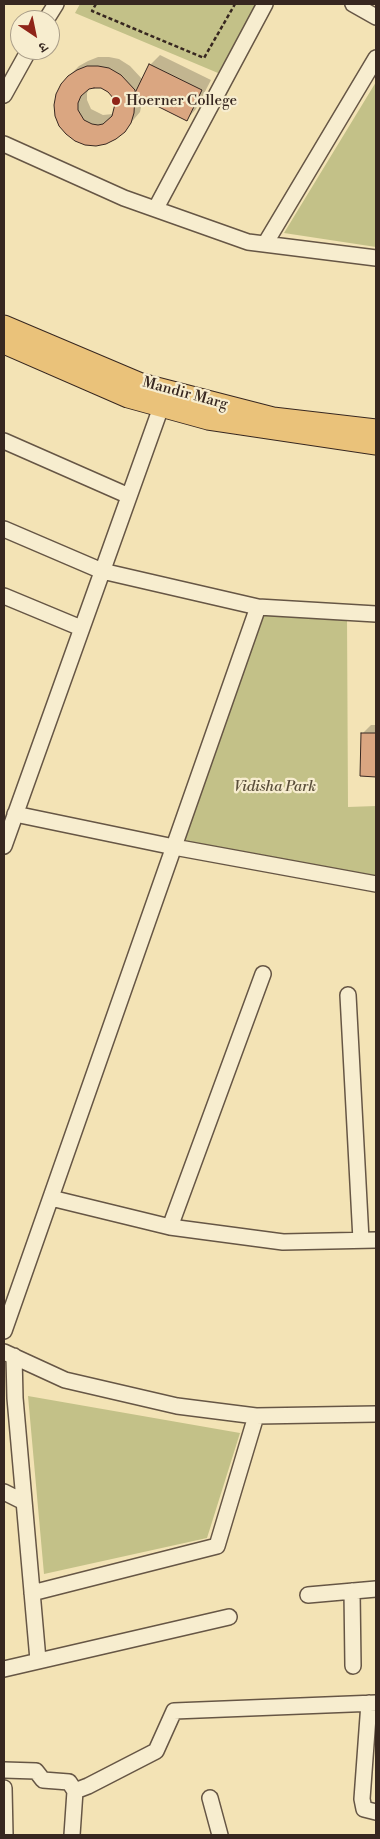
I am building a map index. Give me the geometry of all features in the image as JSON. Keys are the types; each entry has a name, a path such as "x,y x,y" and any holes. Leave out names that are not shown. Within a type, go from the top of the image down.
{"main road":[{"name":"Mandir Marg","path":"4,325 141,384 164,399 273,417 376,429"},
{"path":"4,344 128,398 164,399 208,420 376,445"}],"street":[{"path":"156,208 265,4"},
{"path":"353,4 376,17"},
{"path":"265,244 376,58"},
{"path":"4,95 23,60"},
{"path":"4,144 124,198 248,242 376,258"},
{"path":"4,846 164,399"},
{"path":"4,441 129,496"},
{"path":"4,529 102,571 258,607 376,614"},
{"path":"4,596 81,628"},
{"path":"4,1331 258,607"},
{"path":"15,814 174,847 376,884"},
{"path":"170,1227 263,974"},
{"path":"348,995 361,1240"},
{"path":"51,1198 170,1227 283,1242 376,1240"},
{"path":"9,1354 65,1380 177,1406 256,1416 376,1414"},
{"path":"9,1354 15,1398 38,1660"},
{"path":"32,1593 217,1546 256,1416"},
{"path":"4,1492 24,1502"},
{"path":"308,1595 376,1589"},
{"path":"352,1591 353,1666"},
{"path":"4,1669 229,1617"},
{"path":"75,1790 88,1786 156,1752 174,1711 372,1703 362,1799 364,1809 376,1816"},
{"path":"4,1770 36,1771 43,1780 70,1782 75,1790 72,1835"},
{"path":"4,1788 4,1835"},
{"path":"210,1798 220,1835"}],"path":[{"path":"96,4 92,11 204,58 235,4"}],"green space":[{"path":"80,4 258,4 218,73 75,13"},
{"path":"376,82 376,247 284,233"},
{"name":"Vidisha Park","path":"261,611 347,617 348,807 376,806 376,879 179,844"},
{"path":"28,1396 240,1433 207,1538 44,1574"}],"building":[{"path":"149,64 202,90 187,121 135,95 134,113 131,123 125,132 106,144 96,146 85,145 75,141 59,126 55,116 56,94 61,84 68,76 87,66 109,68 121,75 135,90 135,93","holes":["101,88 108,92 114,99 115,104 112,116 103,124 98,125 84,120 78,110 78,103 81,96 89,89"]},
{"path":"361,733 376,733 376,777 360,776"}],"place":[{"name":"Hoerner College","path":"116,101"}]}
